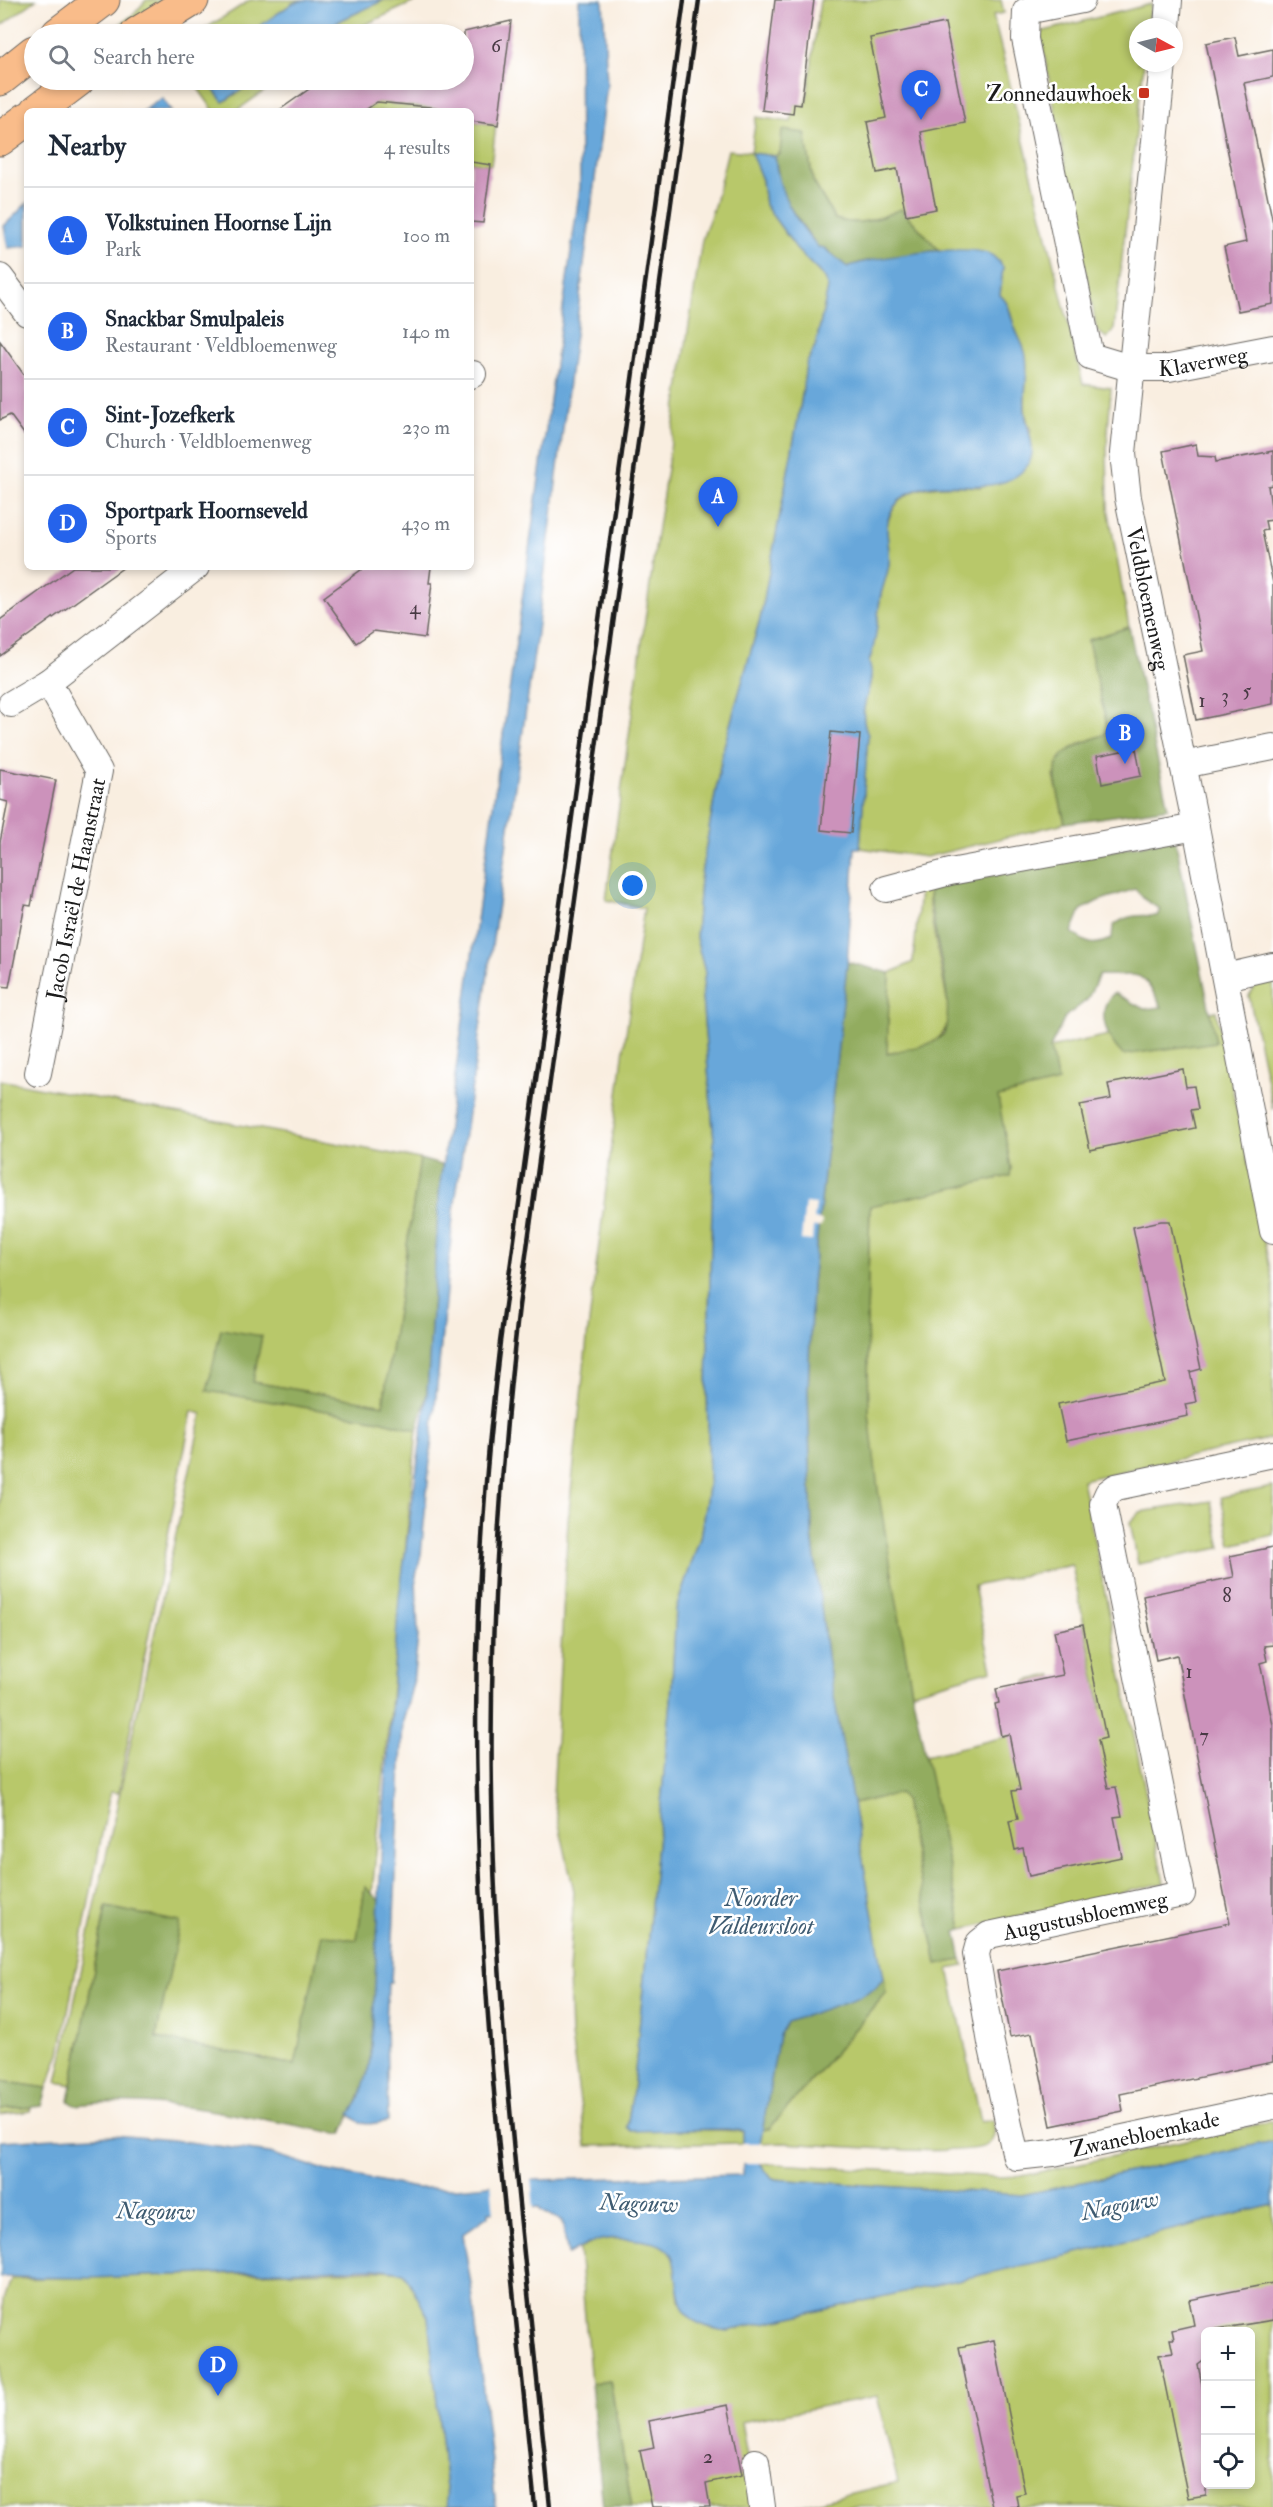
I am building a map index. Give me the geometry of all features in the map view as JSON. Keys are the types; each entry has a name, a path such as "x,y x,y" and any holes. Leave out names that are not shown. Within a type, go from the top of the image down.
{"main road":[{"path":"71,24 103,0"},
{"path":"153,24 192,0"},
{"path":"0,79 24,60"},
{"path":"41,108 65,90"},
{"path":"0,140 24,121"}],"street":[{"path":"1082,0 1026,11 1025,39 1090,356 1130,368"},
{"path":"1168,18 1169,0"},
{"name":"Veldbloemenweg","path":"1162,72 1123,453 1128,498 1226,977 1273,1231"},
{"path":"0,277 14,307"},
{"name":"Klaverweg","path":"1130,368 1169,368 1273,348"},
{"path":"11,704 48,682 192,570"},
{"name":"Jacob Israël de Haanstraat","path":"38,1073 99,771 48,682"},
{"path":"1183,765 1273,747"},
{"path":"886,889 950,872 1196,827"},
{"path":"1226,977 1273,966"},
{"name":"Augustusbloemweg","path":"1016,2157 976,1961 979,1942 989,1935 1182,1894 1103,1504 1108,1493 1116,1486 1273,1455"},
{"name":"Zwanebloemkade","path":"1016,2157 1053,2153 1273,2106"},
{"path":"756,2462 762,2507"}],"green space":[{"path":"0,0 36,0 0,26"},
{"path":"146,0 166,0 130,24 120,24 135,13"},
{"path":"250,0 305,0 293,3 263,24 213,24"},
{"path":"384,0 418,0 366,24 335,23"},
{"path":"820,0 1001,0 1004,13 993,15 1083,384 1111,388 1107,446 1108,507 1129,627 1088,640 1107,726 1105,735 1078,744 1054,776 1065,823 926,857 860,848 868,735 864,724 864,714 871,680 869,662 881,594 888,571 887,527 892,512 910,493 923,489 937,486 981,487 1031,430 1027,422 1025,404 1026,357 1007,304 1000,295 1003,268 977,253 939,250 901,209 877,219 861,222 835,219 813,181 805,133 775,156 752,153 762,180 765,205 799,252 825,278 828,287 816,344 806,365 761,615 723,750 700,880 696,938 705,972 702,997 714,1140 707,1386 709,1481 700,1538 676,1609 671,1701 633,2091 627,2127 743,2131 744,2143 586,2146 571,2036 569,1973 574,1891 553,1797 568,1521 587,1338 644,908 606,900 657,534 702,240 715,203 728,150 751,152 756,117 791,122 794,104 806,105"},
{"path":"1151,4 1149,18 1129,18 1129,72 1143,72 1114,330 1107,338 1097,331 1040,32"},
{"path":"199,90 214,90 224,102 241,90 266,90 240,108 212,108"},
{"path":"377,102 428,108 368,108"},
{"path":"474,121 496,125 491,165 474,162"},
{"path":"782,130 805,133 813,181 835,219 861,222 877,219 901,209 939,250 862,262 847,267 825,248 818,247 782,197 775,156 780,154"},
{"path":"1129,627 1168,808 1065,823 1057,788 1057,765 1071,749 1106,734 1107,726 1088,640"},
{"path":"1175,838 1216,1042 1123,1055 1112,1041 1105,1025 1104,1016 1108,1000 1114,993 1144,1009 1162,1007 1144,979 1139,976 1099,975 1087,1000 1065,1017 1050,1048 1058,1082 998,1097 1011,1168 1010,1176 870,1206 867,1316 869,1413 878,1490 912,1692 962,1929 956,1931 962,1960 937,1964 904,1799 899,1793 853,1804 828,1663 812,1535 808,1391 812,1283 847,962 890,973 887,1054 932,1043 944,1034 947,1002 929,888","holes":["1135,889 1145,900 1160,909 1157,916 1123,919 1113,926 1112,938 1106,941 1087,942 1072,932 1081,910 1098,901"]},
{"path":"929,888 929,907 949,1010 947,1023 937,1039 929,1044 886,1054 890,973 913,962 920,890"},
{"path":"1273,978 1273,1110 1249,996 1258,981"},
{"path":"1216,1011 1273,1283 1273,1438 1082,1480 1164,1883 962,1929 925,1756 1038,1729 1026,1681 1052,1675 1064,1723 1074,1714 1101,1707 1072,1565 974,1586 992,1670 912,1692 881,1518 872,1447 867,1361 870,1206 1010,1176 1011,1168 997,1097 1058,1082 1050,1048"},
{"path":"0,1080 420,1159 383,1405 253,1382 221,1330 210,1391 380,1420 417,1430 372,1894 365,1888 357,1940 322,1935 296,2065 156,2038 179,1922 106,1907 72,2085 57,2082 202,1414 192,1411 118,1793 110,1792 60,2053 47,2088 0,2081"},
{"path":"420,1159 444,1166 440,1183 427,1394 417,1430 380,1420 207,1391 221,1329 262,1336 253,1382 383,1405"},
{"path":"1273,1487 1273,1535 1231,1545 1221,1497"},
{"path":"1211,1501 1221,1548 1138,1564 1130,1522 1140,1512"},
{"path":"899,1793 904,1799 937,1964 962,1960 964,1966 949,1969 981,2122 993,2120 993,2137 987,2145 974,2149 952,2150 760,2144 761,2130 769,2129 886,1993 853,1804"},
{"path":"365,1887 380,1901 374,2031 366,2079 342,2134 208,2110 139,2103 75,2105 69,2101 106,1907 180,1922 156,2038 295,2065 322,1934 357,1940"},
{"path":"884,1978 886,1993 769,2129 761,2130 779,2035 787,2022 875,1988"},
{"path":"0,2081 47,2088 42,2106 0,2110"},
{"path":"31,2107 30,2111 0,2115 0,2110"},
{"path":"1273,2121 1273,2141 1022,2195 772,2179 760,2163 999,2177 1022,2176"},
{"path":"1273,2205 1273,2507 795,2507 898,2482 877,2396 741,2422 756,2507 632,2507 610,2381 591,2383 579,2249 600,2240 615,2239 647,2241 664,2246 669,2250 674,2261 679,2301 728,2331 1065,2256"},
{"path":"380,2270 404,2272 428,2317 448,2507 0,2507 0,2349 4,2300 11,2279"},
{"path":"610,2381 632,2507 603,2507 591,2383"}],"water":[{"path":"305,0 384,0 334,24 263,24 293,3"},
{"path":"579,0 603,0 607,85 536,640 453,1217 421,1555 416,1576 418,1637 413,1683 403,1721 391,1982 388,1983 386,2025 388,2121 367,2124 350,2114 360,2098 368,2072 372,2045 382,1835 399,1598 427,1394 440,1183 580,187"},
{"path":"214,90 241,90 223,102"},
{"path":"162,98 169,108 147,108"},
{"name":"Noorder Valdeursloot","path":"751,153 775,156 784,194 802,226 818,247 824,248 847,267 878,259 960,250 990,254 997,260 1003,267 1000,295 1009,307 1026,356 1025,411 1032,444 1031,460 1019,474 1005,482 974,486 941,485 911,492 892,510 887,525 889,564 880,599 875,639 869,662 871,680 864,714 864,724 868,735 860,848 855,848 847,965 812,1283 808,1391 812,1535 828,1663 884,1978 875,1988 857,1998 787,2022 779,2035 760,2144 760,2163 772,2179 1022,2195 1273,2141 1273,2205 1065,2256 728,2331 704,2326 688,2316 680,2300 673,2258 663,2246 636,2240 607,2239 588,2244 568,2255 562,2221 540,2210 539,2207 489,2212 489,2215 463,2234 472,2291 496,2507 448,2507 428,2317 404,2272 375,2268 91,2278 0,2277 0,2141 113,2135 173,2140 270,2153 324,2170 416,2188 457,2188 536,2180 743,2175 743,2131 726,2129 631,2131 627,2127 633,2091 671,1701 676,1609 700,1538 709,1481 707,1386 714,1140 702,997 705,972 696,938 700,880 723,750 761,615 806,365 816,344 828,288 825,278 799,252 765,205 762,180"},
{"path":"24,206 24,246 8,248 4,226"}],"pier":[{"path":"805,1203 816,1204 814,1219 822,1221 821,1227 813,1227 812,1241 801,1240"},
{"path":"741,2143 763,2143 764,2163 741,2163"},
{"path":"531,2177 534,2210 494,2214 491,2182"}],"building":[{"path":"775,0 814,0 801,105 794,104 793,114 762,110"},
{"path":"511,21 498,125 474,121 474,108 440,108 377,102 368,108 282,108 308,90 474,90 474,30"},
{"path":"945,23 965,123 921,132 936,209 906,215 897,169 877,173 867,122 886,118 870,38"},
{"path":"1235,37 1239,56 1273,49 1273,77 1244,83 1273,223 1273,304 1238,311 1224,247 1246,242 1206,43"},
{"path":"474,162 491,165 483,223 474,222"},
{"path":"0,341 24,375 24,434 10,415 0,420"},
{"path":"1196,444 1198,456 1215,457 1216,462 1273,451 1273,485 1268,486 1273,520 1265,521 1267,530 1262,531 1273,583 1273,704 1196,720 1183,655 1203,651 1163,451"},
{"path":"69,570 120,570 0,656 0,620"},
{"path":"361,570 431,570 429,583 432,583 425,638 374,631 356,643 324,597"},
{"path":"831,732 860,735 851,833 821,830"},
{"path":"1136,748 1141,776 1102,784 1097,756"},
{"path":"0,769 56,780 31,906 25,905 9,987 0,986 0,842 8,802 0,800"},
{"path":"1183,1069 1186,1087 1194,1086 1198,1109 1191,1110 1195,1128 1090,1150 1080,1105 1111,1099 1108,1084"},
{"path":"1170,1221 1201,1369 1190,1372 1196,1402 1185,1404 1188,1416 1066,1441 1058,1404 1165,1382 1133,1227"},
{"path":"1273,1547 1273,1645 1264,1646 1267,1661 1260,1663 1273,1725 1273,2062 1120,2094 1123,2111 1051,2126 1032,2033 1010,2037 997,1971 1230,1923 1177,1655 1156,1660 1143,1596 1234,1577 1230,1556"},
{"path":"1083,1625 1106,1738 1098,1740 1108,1788 1116,1787 1122,1816 1114,1817 1122,1857 1029,1876 1023,1848 1015,1850 1009,1821 1018,1819 1012,1791 1020,1790 1009,1734 1001,1736 995,1704 999,1703 996,1689 1063,1675 1054,1631"},
{"path":"1273,2283 1273,2320 1230,2327 1201,2327 1201,2363 1198,2365 1201,2380 1201,2489 1206,2489 1206,2495 1188,2498 1159,2355 1173,2353 1170,2339 1174,2339 1172,2330 1194,2325 1189,2300"},
{"path":"994,2340 1025,2493 1016,2495 1018,2507 992,2507 959,2347"},
{"path":"728,2405 742,2475 706,2483 710,2507 652,2507 640,2451 654,2448 649,2421"}],"railway":[{"path":"535,2507 499,2151 485,1972 476,1737 480,1568 488,1455 500,1342 684,0"},
{"path":"550,2507 506,2063 495,1884 492,1672 497,1550 506,1428 519,1306 699,0"}],"place":[{"name":"Zonnedauwhoek","path":"1144,93"},
{"name":"Sint-Jozefkerk","path":"921,120"},
{"name":"Volkstuinen Hoornse Lijn","path":"718,527"},
{"name":"Snackbar Smulpaleis","path":"1125,764"},
{"name":"Sportpark Hoornseveld","path":"218,2396"}],"water label":[{"name":"Nagouw","path":"639,2203"},
{"name":"Nagouw","path":"1120,2205"},
{"name":"Nagouw","path":"156,2211"}]}
